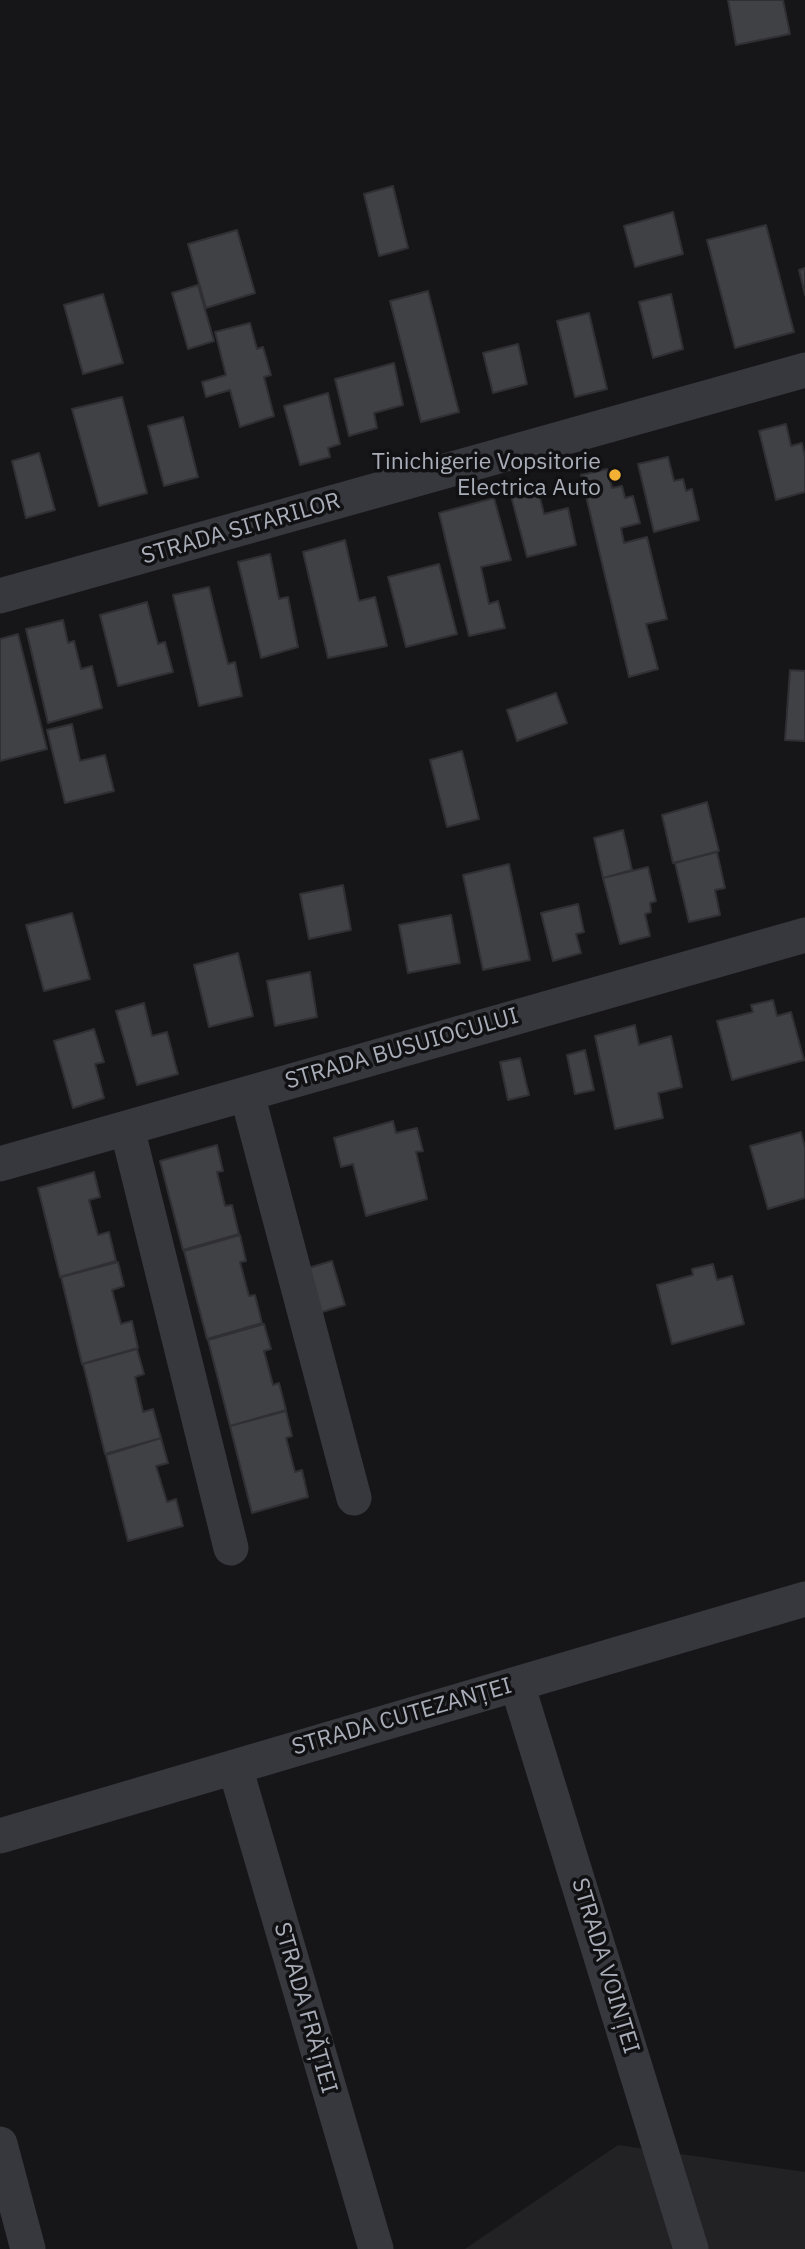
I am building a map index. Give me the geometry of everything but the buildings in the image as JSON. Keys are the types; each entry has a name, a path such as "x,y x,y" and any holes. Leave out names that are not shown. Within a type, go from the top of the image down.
{"street":[{"name":"STRADA SITARILOR","path":"0,596 805,370"},
{"name":"STRADA BUSUIOCULUI","path":"0,1164 805,935"},
{"path":"247,1094 354,1498"},
{"path":"127,1128 231,1548"},
{"name":"STRADA CUTEZANȚEI","path":"0,1836 805,1599"},
{"name":"STRADA VOINȚEI","path":"517,1684 691,2249"},
{"name":"STRADA FRĂȚIEI","path":"234,1767 376,2249"},
{"path":"0,2144 28,2249"}],"shaded area":[{"path":"618,2145 805,2172 805,2249 465,2249"}],"place":[{"name":"Tinichigerie Vopsitorie Electrica Auto","path":"615,475"}]}
